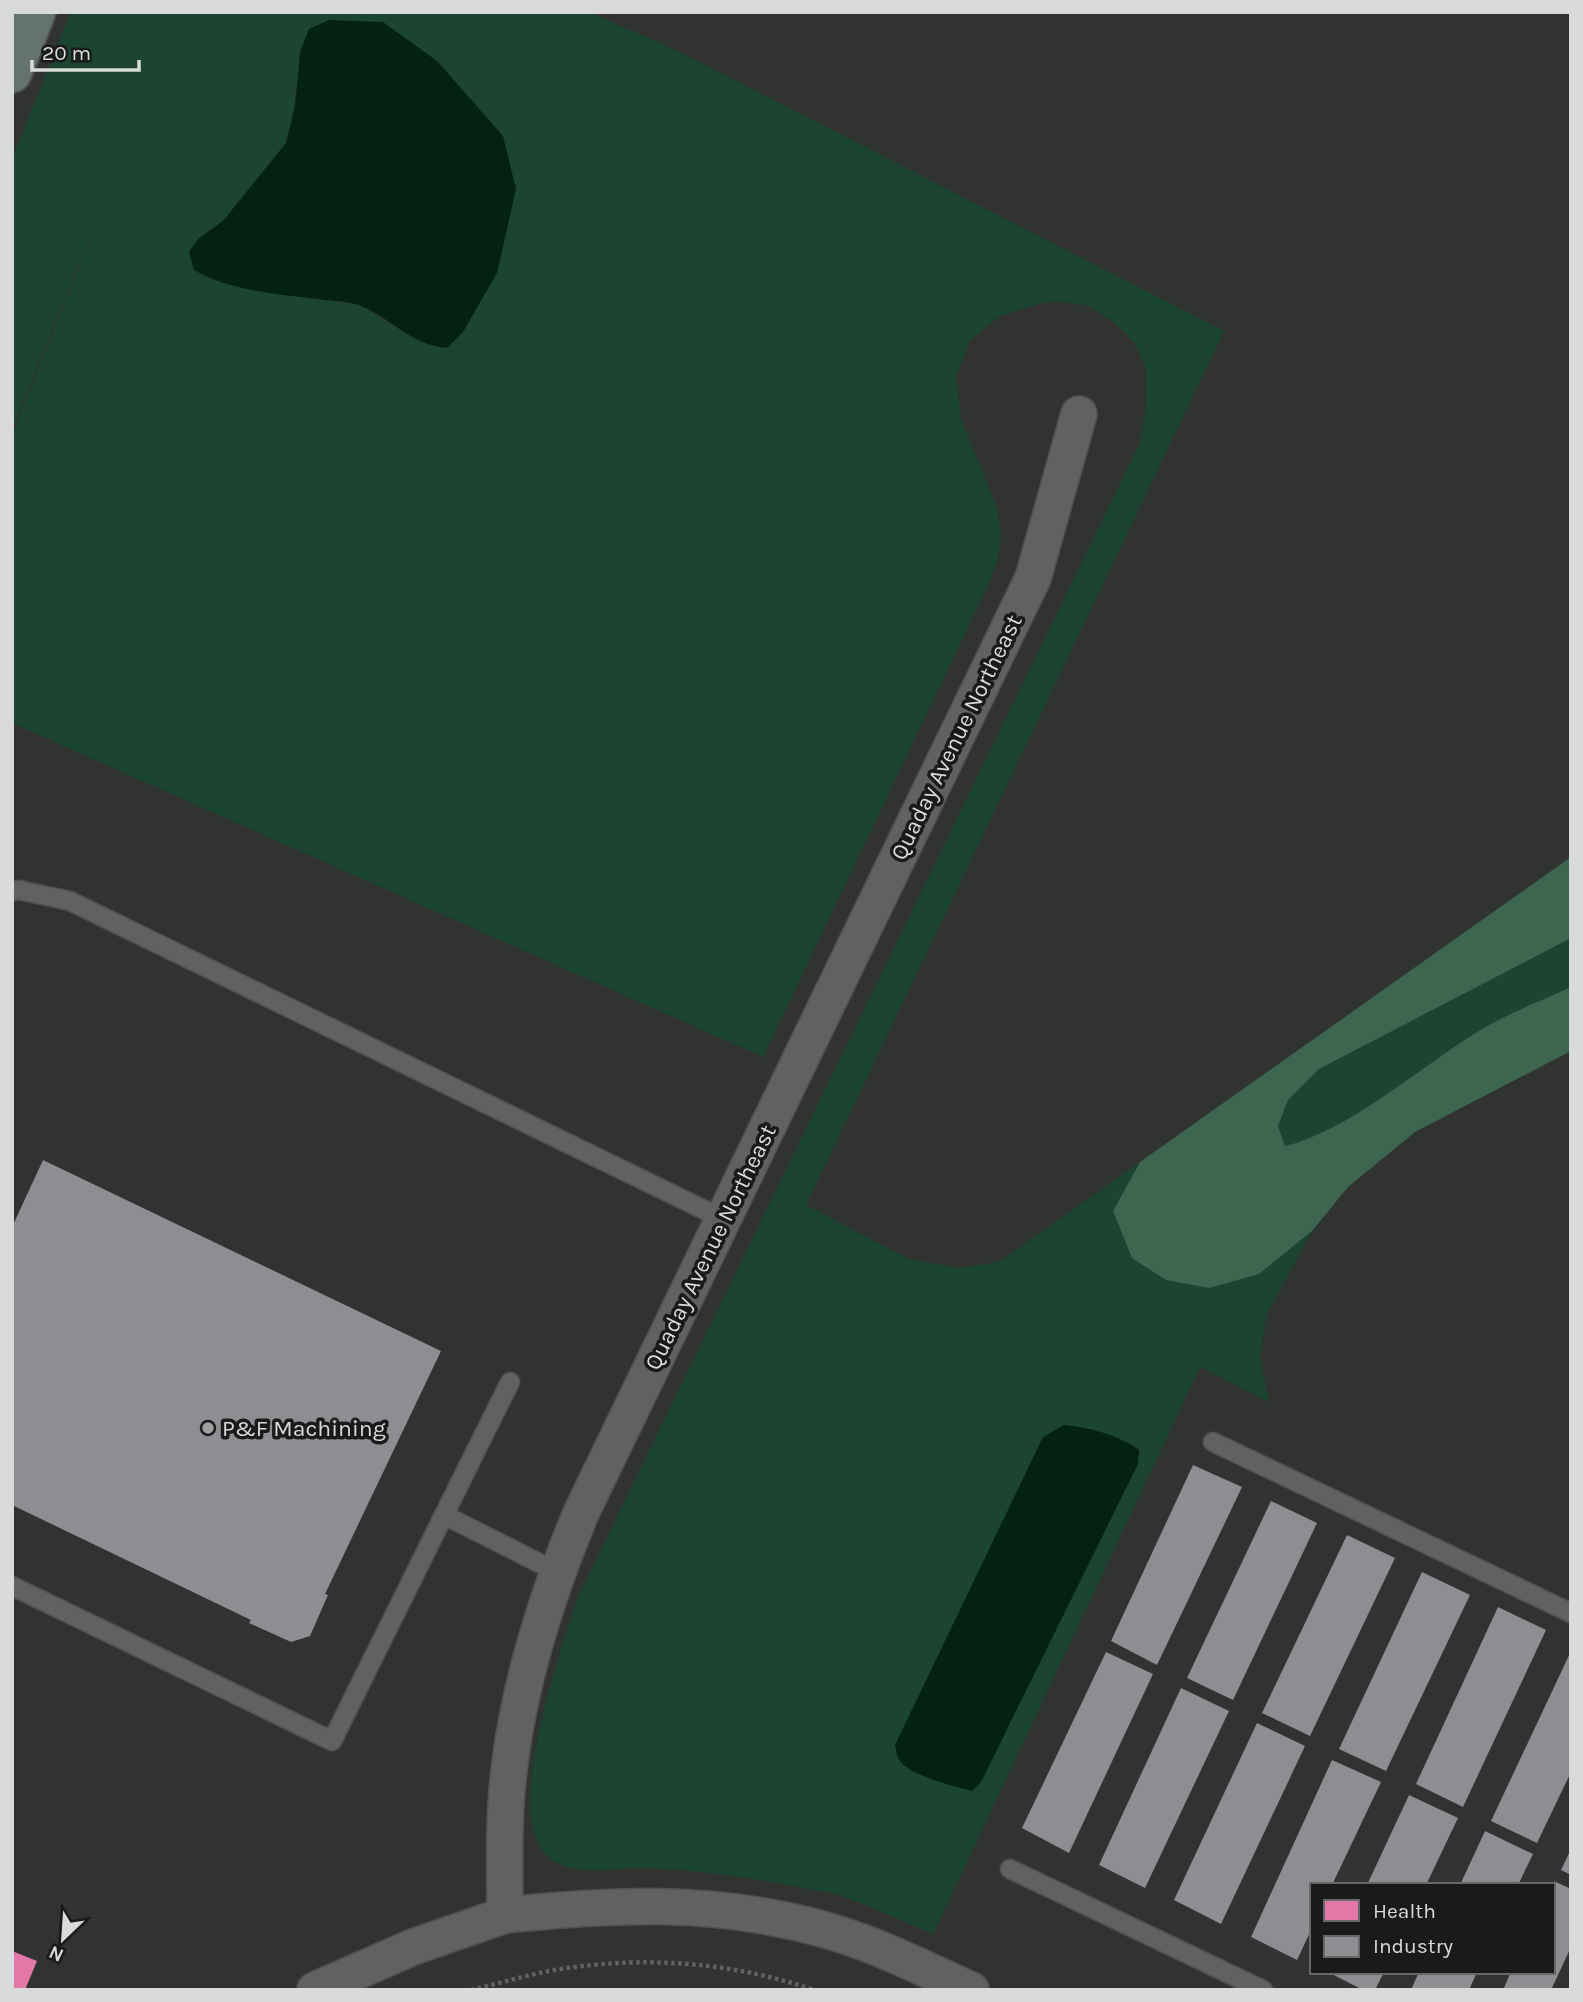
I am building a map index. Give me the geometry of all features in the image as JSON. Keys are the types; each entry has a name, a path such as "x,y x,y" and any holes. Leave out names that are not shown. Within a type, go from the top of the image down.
{"highway":[{"path":"12,73 36,12"}],"street":[{"name":"Quaday Avenue Northeast","path":"505,1916 509,1772 521,1695 557,1572 581,1513 1033,578 1079,414"},
{"path":"315,1990 412,1947 505,1916 582,1908 665,1905 740,1911 823,1929 895,1955 971,1990"}],"lane":[{"path":"12,891 19,890 70,901 723,1219"},
{"path":"12,1586 332,1741 510,1382"},
{"path":"1213,1442 1571,1613"},
{"path":"444,1515 557,1572"},
{"path":"1010,1869 1263,1990"}],"path":[{"path":"471,1990 550,1971 650,1961 742,1970 814,1990"}],"shaded area":[{"path":"71,12 589,12 678,51 1224,331 806,1205 909,1259 959,1268 999,1262 1140,1162 1113,1211 1259,1274 1312,1231 1267,1314 1260,1357 1269,1402 1200,1367 933,1934 845,1897 779,1883 684,1870 589,1870 563,1865 551,1859 541,1849 532,1827 530,1797 534,1762 550,1687 578,1597 1140,443 1146,406 1146,368 1134,342 1112,321 1088,306 1056,301 998,317 970,341 956,376 961,419 997,508 1001,534 998,558 989,583 763,1057 12,723 12,435 132,132 12,430 12,159","holes":["295,88 417,340 360,305 279,294 211,279 198,239 223,221 286,143 295,106","1130,1443 1139,1449 1138,1464 972,1791 908,1768"]},
{"path":"329,20 383,22 437,61 503,136 516,189 497,273 463,332 447,348 423,342 356,304 239,287 194,270 189,252 198,239 223,221 286,143 295,106 300,52 309,29"},
{"path":"1571,857 1571,938 1319,1069 1288,1100 1278,1126 1285,1146 1333,1127 1382,1098 1485,1027 1571,987 1571,1051 1415,1132 1348,1187 1312,1231 1259,1274 1209,1288 1166,1280 1132,1258 1113,1211 1140,1162"},
{"path":"1571,938 1571,987 1485,1027 1359,1113 1310,1138 1284,1146 1278,1126 1288,1100 1319,1069"},
{"path":"1064,1425 1093,1430 1122,1440 1139,1450 1138,1464 981,1782 972,1791 923,1776 900,1761 895,1745 1043,1437"}],"building: Health":[{"path":"12,1951 37,1961 25,1990 12,1990"}],"building: Industry":[{"name":"P&F Machining","path":"43,1160 441,1351 325,1594 328,1595 310,1636 291,1642 249,1623 251,1620 12,1505 12,1227"},
{"path":"1193,1465 1242,1487 1157,1665 1111,1641"},
{"path":"1271,1501 1317,1523 1233,1700 1187,1678"},
{"path":"1347,1535 1395,1558 1310,1736 1262,1713"},
{"path":"1422,1572 1470,1595 1386,1771 1339,1749"},
{"path":"1498,1607 1546,1630 1463,1807 1416,1784"},
{"path":"1571,1651 1571,1772 1537,1843 1491,1821"},
{"path":"1106,1652 1153,1674 1069,1853 1022,1828"},
{"path":"1181,1688 1229,1711 1145,1888 1099,1865"},
{"path":"1257,1723 1305,1746 1221,1924 1174,1900"},
{"path":"1332,1760 1381,1782 1333,1883 1310,1883 1310,1932 1297,1960 1251,1937"},
{"path":"1409,1795 1458,1818 1427,1883 1368,1883"},
{"path":"1485,1831 1533,1854 1519,1883 1461,1883"},
{"path":"1571,1849 1571,1875 1561,1870"},
{"path":"1554,1883 1571,1889 1571,1947 1551,1990 1503,1990 1510,1974 1555,1974"},
{"path":"1332,1974 1383,1974 1375,1990 1363,1990"},
{"path":"1418,1974 1476,1974 1469,1990 1411,1990"}],"place":[{"name":"P&F Machining","path":"208,1428"}]}
